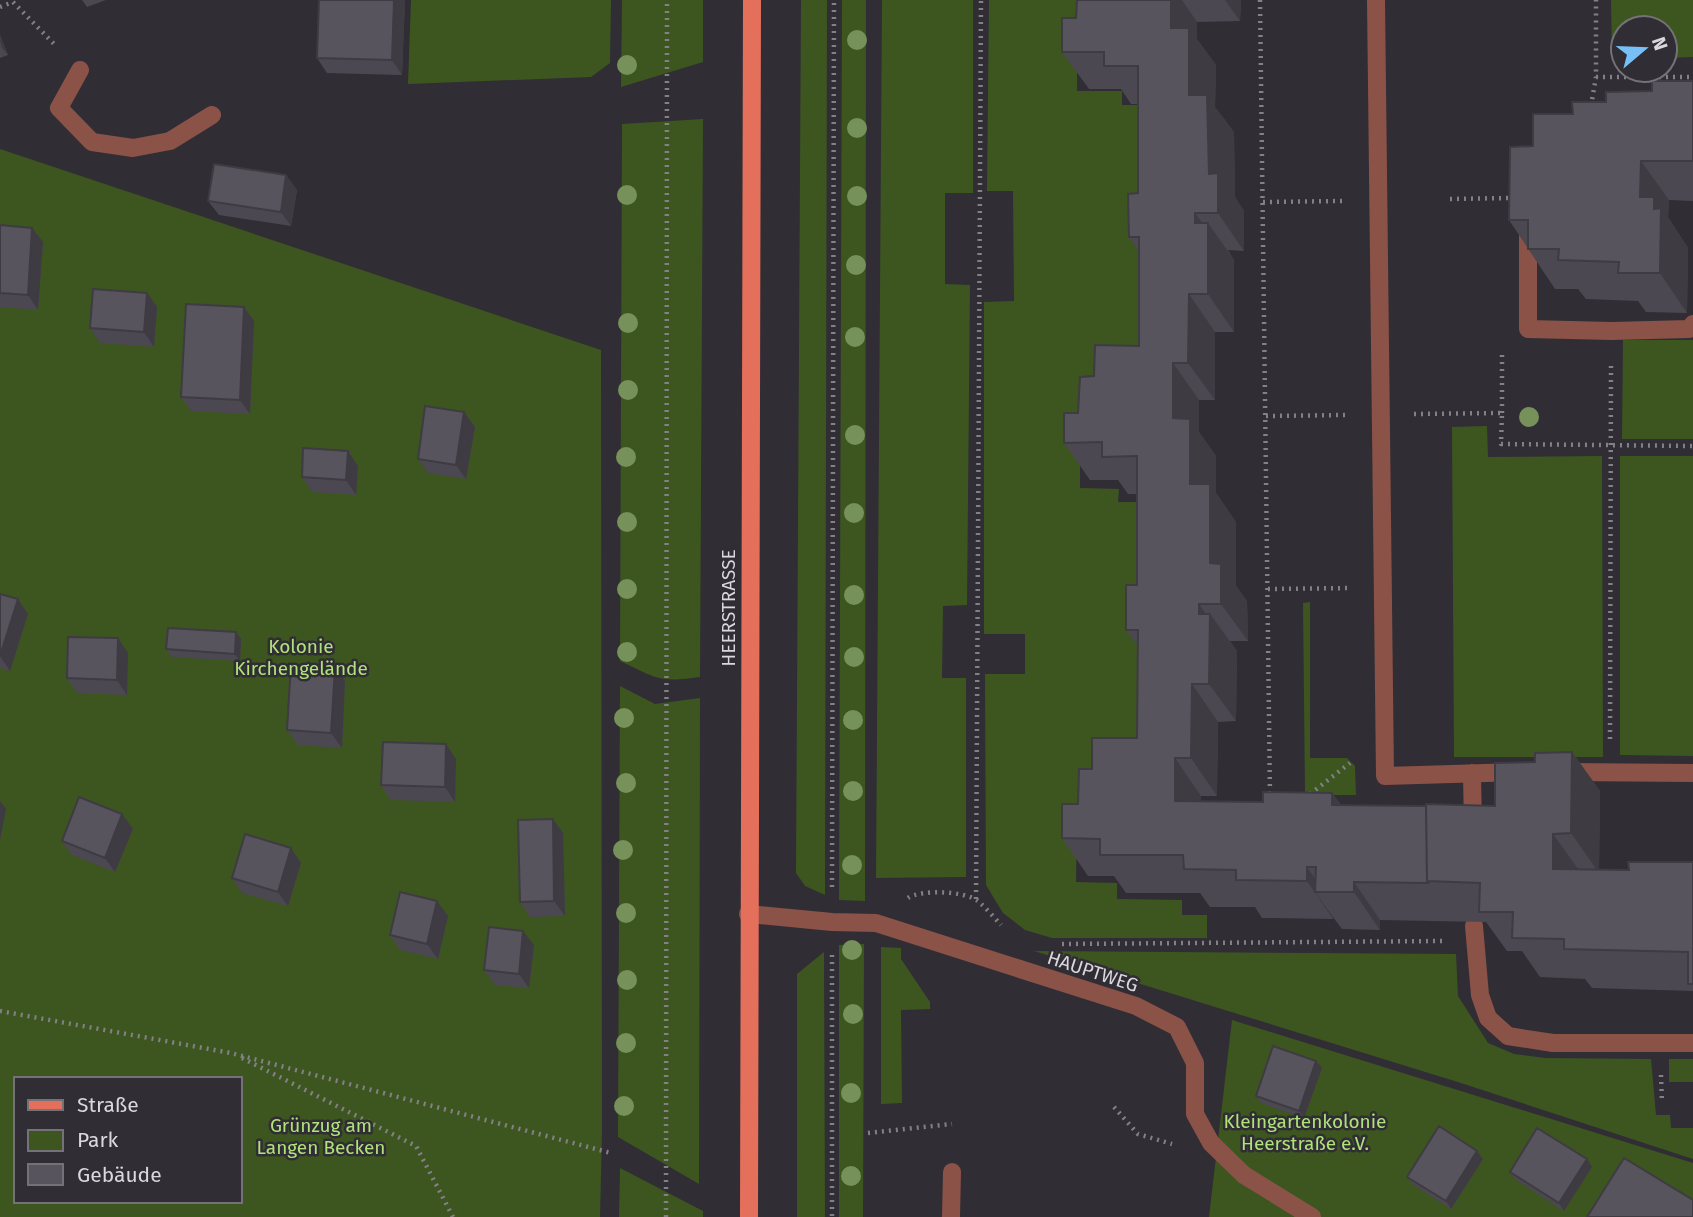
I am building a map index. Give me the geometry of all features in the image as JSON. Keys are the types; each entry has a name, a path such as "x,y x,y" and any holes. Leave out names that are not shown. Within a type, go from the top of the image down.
{"main road":[{"name":"HEERSTRASSE","path":"749,1217 752,0"}],"lane":[{"path":"1376,0 1385,776 1472,773 1693,773"},
{"path":"80,70 59,108 92,142 133,148 170,141 212,115"},
{"path":"1528,197 1528,329 1689,329 1693,324"},
{"path":"1472,773 1473,835"},
{"name":"HAUPTWEG","path":"748,914 876,923 1136,1006 1177,1027 1195,1063 1195,1114 1211,1143 1244,1175 1312,1217"},
{"path":"1474,934 1480,995 1488,1018 1508,1036 1553,1043 1693,1043"},
{"path":"951,1217 952,1172"}],"path":[{"path":"666,1217 667,0"},
{"path":"832,1217 834,0"},
{"path":"976,899 981,0"},
{"path":"1260,0 1270,800"},
{"path":"1589,117 1596,77 1596,0"},
{"path":"0,7 13,2 80,70"},
{"path":"1596,77 1693,77"},
{"path":"1450,198 1528,197"},
{"path":"1264,202 1378,200"},
{"path":"1528,329 1502,329 1501,444 1693,446"},
{"path":"1610,772 1612,331"},
{"path":"1266,416 1502,413"},
{"path":"1268,589 1384,588"},
{"path":"1307,797 1366,750 1385,741"},
{"path":"869,923 914,894 946,892 976,899 1001,925 1012,931"},
{"path":"1053,944 1474,934"},
{"path":"0,1011 232,1053 611,1153"},
{"path":"232,1053 416,1146 453,1217"},
{"path":"1114,1107 1138,1134 1177,1145 1211,1143"},
{"path":"869,1132 953,1124"}],"green space":[{"path":"411,0 611,0 610,63 591,77 408,84"},
{"path":"622,0 703,0 703,62 621,87"},
{"path":"801,0 827,0 825,895 805,886 796,873"},
{"path":"842,0 866,0 865,901 839,900"},
{"path":"882,0 973,0 973,193 945,193 945,284 970,285 967,605 943,606 942,678 966,678 966,877 876,878"},
{"path":"989,0 1077,0 1077,91 1122,91 1122,105 1139,105 1139,370 1080,421 1080,488 1119,489 1118,502 1140,502 1139,766 1077,820 1076,882 1117,883 1117,899 1182,900 1182,915 1207,915 1207,938 1052,938 1025,930 1003,913 986,885 985,674 1025,674 1025,634 984,634 984,302 1014,301 1013,191 987,191"},
{"path":"1611,0 1693,0 1693,57 1679,58 1679,14 1611,14"},
{"path":"703,119 700,677 666,679 650,675 620,661 622,124"},
{"name":"Kolonie Kirchengelände","path":"0,149 601,350 600,1217 0,1217"},
{"path":"1623,340 1693,340 1693,439 1622,439"},
{"path":"1487,426 1488,457 1602,456 1603,757 1454,757 1452,427"},
{"path":"1620,456 1693,456 1693,756 1620,755"},
{"path":"1310,602 1310,758 1347,758 1355,766 1356,795 1305,795 1303,603"},
{"path":"620,686 655,704 700,698 699,1184 618,1137"},
{"path":"864,944 863,1217 839,1217 839,945"},
{"path":"881,947 901,948 901,959 930,1002 930,1009 901,1010 902,1103 881,1104"},
{"path":"1034,951 1456,954 1458,996 1488,1043 1514,1054 1545,1058 1651,1059 1656,1115 1670,1115 1671,1128 1693,1128 1693,1159 1461,1083"},
{"path":"824,952 825,1217 797,1217 797,974"},
{"name":"Kleingartenkolonie Heerstraße e.V.","path":"1232,1020 1693,1163 1693,1217 1209,1217"},
{"path":"1669,1059 1693,1059 1693,1082 1669,1082"},
{"path":"620,1168 703,1211 703,1217 619,1217"}],"building":[{"path":"319,0 394,0 392,60 317,58"},
{"path":"1077,0 1171,0 1171,28 1189,28 1189,95 1207,95 1209,174 1218,173 1218,213 1195,213 1195,223 1208,223 1208,294 1189,294 1188,363 1173,363 1173,418 1190,419 1190,484 1210,484 1210,563 1221,564 1221,604 1199,604 1199,614 1210,614 1209,684 1192,684 1191,758 1175,758 1175,801 1263,802 1263,792 1332,793 1332,805 1426,806 1428,883 1354,882 1354,892 1315,892 1316,867 1307,867 1307,881 1236,880 1236,870 1184,869 1183,855 1100,855 1100,839 1062,838 1062,804 1078,804 1079,769 1092,769 1092,738 1137,738 1138,630 1126,630 1126,585 1137,585 1137,456 1102,457 1102,442 1064,443 1064,413 1078,413 1080,377 1094,376 1095,345 1139,346 1139,237 1129,237 1128,194 1138,193 1138,66 1104,66 1104,52 1062,52 1062,18 1076,18"},
{"path":"1693,81 1693,161 1641,161 1640,197 1654,197 1654,209 1661,208 1660,273 1618,273 1619,262 1558,260 1559,249 1528,249 1528,220 1509,220 1510,147 1533,146 1533,114 1573,114 1572,102 1606,102 1606,92 1652,91 1652,84"},
{"path":"214,164 286,175 281,212 208,201"},
{"path":"0,225 32,228 28,295 0,293"},
{"path":"93,289 147,293 144,332 90,328"},
{"path":"186,304 244,307 240,400 181,397"},
{"path":"425,406 464,412 456,465 418,459"},
{"path":"303,448 348,451 346,480 302,477"},
{"path":"0,594 18,599 0,656"},
{"path":"168,628 236,632 235,654 166,649"},
{"path":"68,637 118,638 117,680 67,678"},
{"path":"291,664 335,667 331,733 287,730"},
{"path":"383,742 446,744 445,787 381,785"},
{"path":"1572,752 1571,833 1553,834 1553,869 1629,870 1628,862 1693,862 1693,984 1688,984 1688,952 1564,949 1564,939 1512,938 1513,912 1479,912 1480,883 1427,881 1426,804 1495,806 1495,763 1535,762 1535,753"},
{"path":"79,797 122,814 105,858 62,841"},
{"path":"553,819 554,901 520,902 518,820"},
{"path":"245,834 291,848 278,892 232,878"},
{"path":"400,892 437,901 427,944 390,935"},
{"path":"489,927 523,931 519,974 484,970"},
{"path":"1273,1046 1316,1061 1299,1111 1256,1096"},
{"path":"1439,1126 1477,1151 1446,1201 1407,1177"},
{"path":"1537,1128 1587,1159 1559,1203 1510,1172"},
{"path":"1624,1158 1693,1200 1693,1217 1587,1217"}],"park label":[{"name":"Grünzug am Langen Becken","path":"321,1136"}]}
